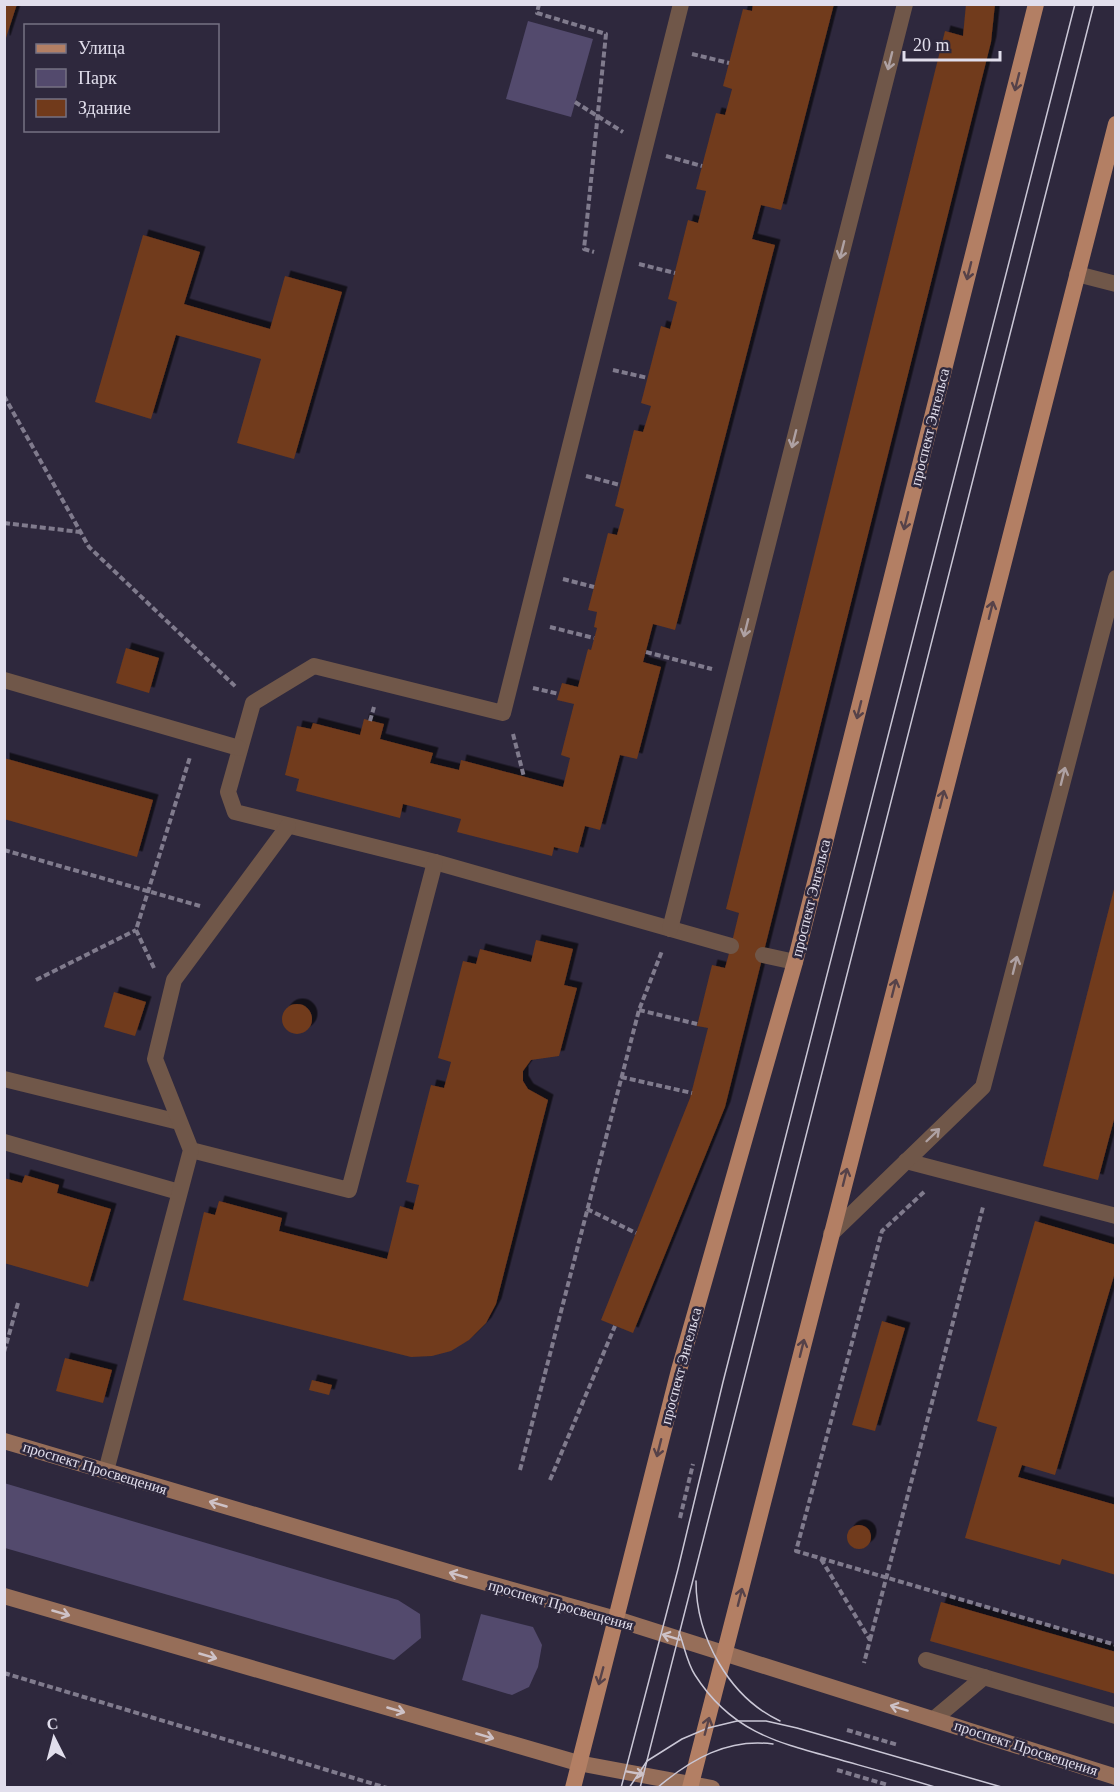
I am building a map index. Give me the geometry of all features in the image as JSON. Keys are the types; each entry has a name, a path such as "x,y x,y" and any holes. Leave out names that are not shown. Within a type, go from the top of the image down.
{"main road":[{"name":"проспект Энгельса","path":"573,1788 679,1370 795,962 1036,4"},
{"path":"691,1785 1116,124"},
{"name":"проспект Просвещения","path":"4,1441 616,1619 1116,1777"},
{"path":"4,1596 578,1763 711,1788"}],"street":[{"path":"681,4 503,713 314,666 253,703 228,792 235,812 435,862 731,946"},
{"path":"670,929 905,4"},
{"path":"1077,274 1116,284"},
{"path":"831,1234 983,1087 1116,578"},
{"path":"4,680 239,748"},
{"path":"105,1472 191,1150 155,1059 174,980 288,826"},
{"path":"191,1150 349,1190 435,862"},
{"path":"763,955 795,962"},
{"path":"4,1079 179,1122"},
{"path":"4,1142 179,1192"},
{"path":"906,1161 1116,1216"},
{"path":"926,1660 1116,1716"},
{"path":"934,1719 984,1677"}],"path":[{"path":"539,4 537,13 606,34 584,249 675,273"},
{"path":"670,49 729,63"},
{"path":"575,102 655,153 702,166"},
{"path":"591,364 648,378"},
{"path":"4,396 89,546 253,703"},
{"path":"564,470 620,485"},
{"path":"4,523 81,532"},
{"path":"538,573 594,587"},
{"path":"526,621 594,639"},
{"path":"646,652 735,674"},
{"path":"510,725 524,777"},
{"path":"170,999 136,930 196,736"},
{"path":"4,850 224,912"},
{"path":"520,1470 639,1010 670,929"},
{"path":"36,980 136,930"},
{"path":"639,1010 697,1024"},
{"path":"621,1077 692,1094"},
{"path":"946,1172 882,1231 796,1551 1116,1645"},
{"path":"864,1663 989,1183"},
{"path":"587,1209 636,1233"},
{"path":"4,1352 18,1303"},
{"path":"550,1480 615,1326"},
{"path":"680,1518 693,1464"},
{"path":"821,1558 870,1640"},
{"path":"4,1673 387,1788"},
{"path":"847,1730 898,1745"},
{"path":"837,1770 888,1785"}],"green space":[{"path":"528,21 593,39 571,117 506,99"},
{"path":"4,1483 398,1600 420,1614 421,1638 394,1660 5,1548"},
{"path":"481,1614 533,1627 542,1645 538,1667 529,1687 512,1695 462,1680"}],"building":[{"path":"4,4 17,4 5,41 4,41"},
{"path":"753,4 834,4 781,210 761,205 752,239 775,245 675,630 653,624 643,662 661,667 637,759 620,755 600,830 585,826 578,853 554,847 552,856 457,832 461,819 403,804 400,818 296,791 299,779 285,775 297,726 311,729 313,723 360,735 364,719 384,724 380,739 433,753 430,763 459,770 461,760 563,787 570,758 561,755 574,704 557,700 562,683 578,687 588,649 591,650 597,628 594,627 597,612 588,610 608,533 617,535 624,509 615,506 634,430 643,432 651,406 641,403 661,326 670,329 677,302 668,299 688,220 698,223 706,191 696,189 716,113 725,115 732,89 723,86 743,9 752,11"},
{"path":"966,4 995,4 991,42 725,1107 633,1333 601,1320 690,1098 708,1028 697,1026 712,965 725,968 731,946 739,913 726,909 945,31 963,36"},
{"path":"143,235 200,252 184,304 270,329 285,276 342,292 294,459 237,443 261,359 176,335 151,419 95,402"},
{"path":"126,648 159,658 149,693 116,683"},
{"path":"4,758 153,800 137,857 4,819"},
{"path":"1115,885 1116,1112 1098,1180 1043,1166"},
{"path":"536,940 573,949 564,985 577,988 559,1056 531,1060 523,1071 523,1081 528,1089 548,1100 496,1304 486,1323 469,1340 451,1351 432,1356 411,1357 183,1300 204,1212 215,1215 219,1201 282,1218 279,1231 387,1259 400,1206 413,1210 419,1185 406,1182 431,1085 444,1088 451,1062 438,1058 463,961 476,964 480,949 531,962"},
{"path":"114,992 146,1002 135,1036 104,1027"},
{"path":"297,1004 308,1008 312,1019 308,1030 297,1034 286,1030 282,1019 286,1008"},
{"path":"25,1175 59,1185 57,1193 111,1209 88,1287 4,1263 4,1178 22,1183"},
{"path":"1035,1221 1116,1245 1116,1269 1055,1475 1022,1465 1018,1477 1116,1505 1116,1575 1062,1559 1060,1565 965,1538 997,1427 977,1421"},
{"path":"882,1321 905,1328 875,1431 852,1425"},
{"path":"65,1358 112,1370 103,1403 56,1391"},
{"path":"312,1380 332,1385 329,1395 309,1390"},
{"path":"859,1525 867,1529 871,1537 867,1545 859,1549 851,1545 847,1537 851,1529"},
{"path":"941,1602 1116,1652 1116,1694 930,1641"}],"tram line":[{"path":"621,1788 1075,4"},
{"path":"640,1788 1094,4"},
{"path":"696,1581 702,1623 719,1663 745,1697 780,1721"},
{"path":"679,1632 695,1675 709,1695 741,1723 797,1748 938,1788"},
{"path":"629,1788 647,1761 682,1739 708,1728 737,1721 766,1721 797,1728 1005,1788"},
{"path":"657,1788 683,1768 711,1753 741,1744 773,1744"}]}
